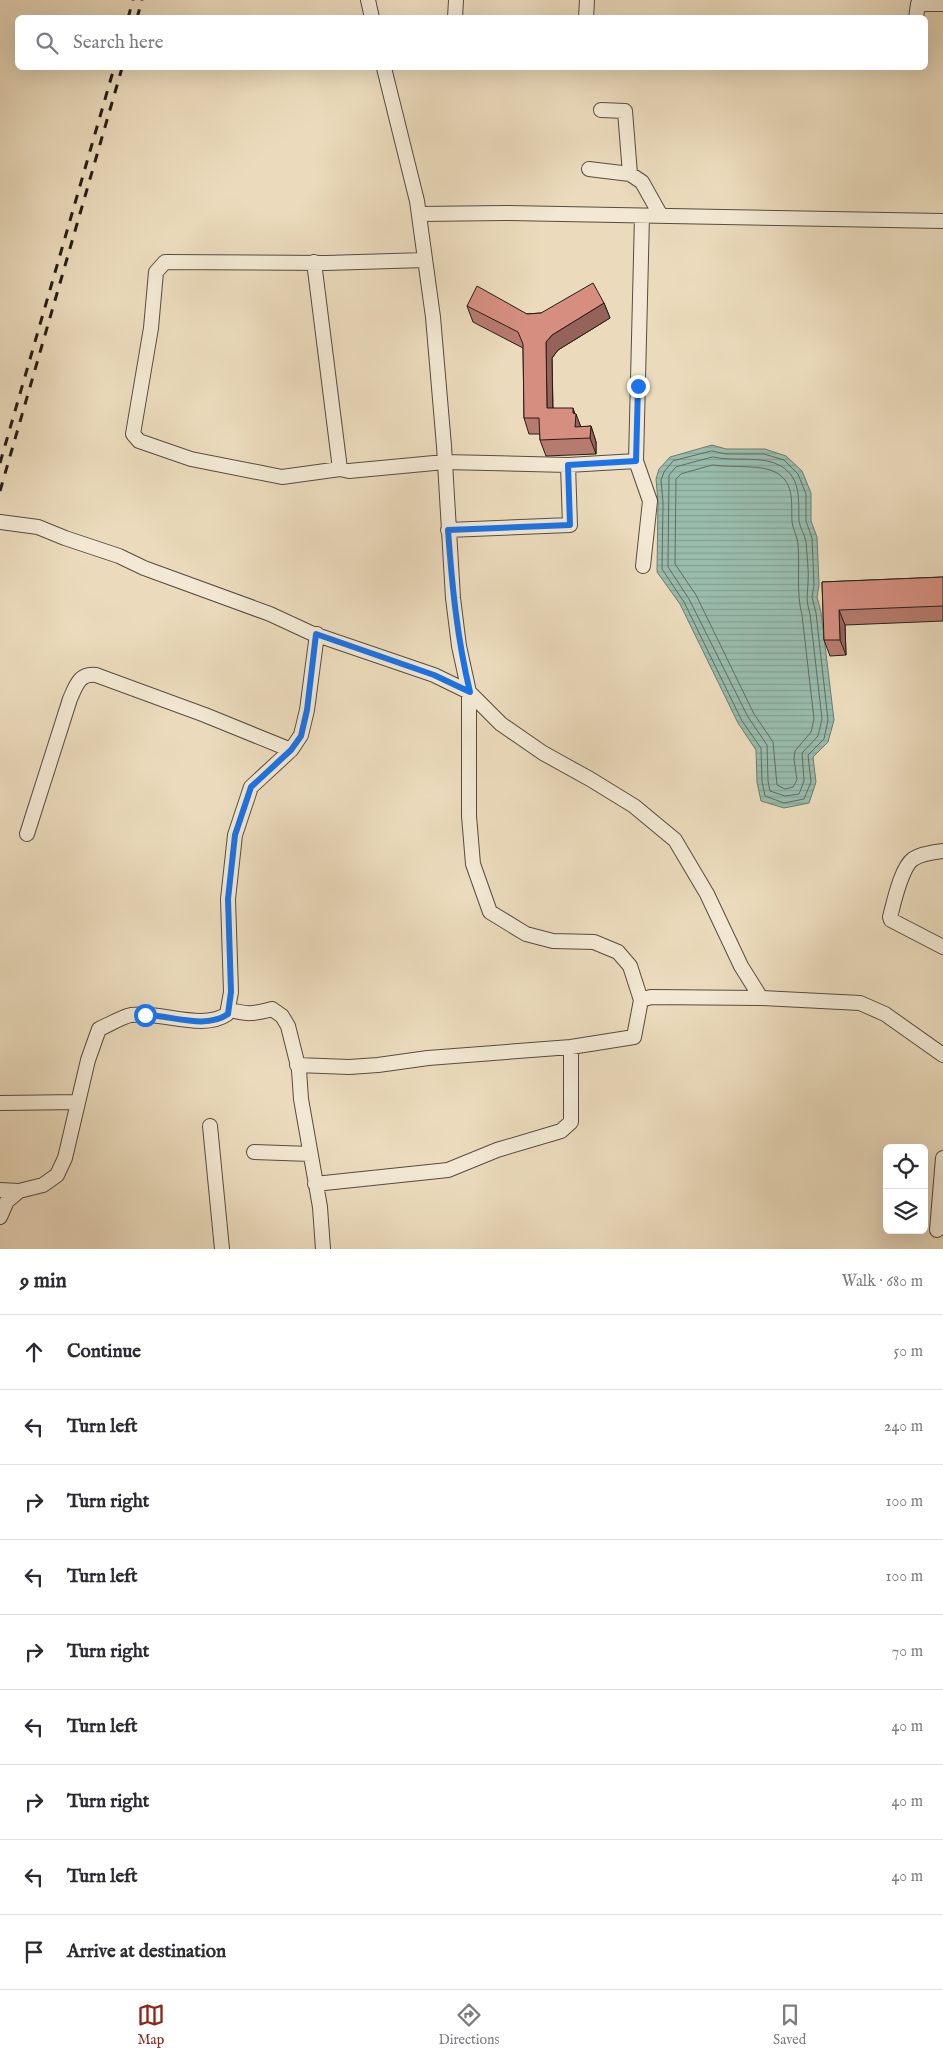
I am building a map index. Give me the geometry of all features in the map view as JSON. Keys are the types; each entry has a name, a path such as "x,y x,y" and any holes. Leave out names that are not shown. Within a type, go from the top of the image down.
{"street":[{"path":"368,0 371,15"},
{"path":"455,15 456,0"},
{"path":"586,15 587,0"},
{"path":"916,15 918,4 943,4"},
{"path":"297,1065 349,1068 428,1058 571,1047 634,1037 641,1000 630,966 618,952 594,942 553,941 526,934 490,912 472,864 469,816 470,692 459,646 454,607 433,317 419,214 384,70"},
{"path":"601,110 625,111 630,174"},
{"path":"589,169 630,174 642,182 661,216"},
{"path":"419,214 504,213 943,221"},
{"path":"642,216 636,461 650,501 643,566"},
{"path":"425,260 165,262 156,272 152,328 133,434 139,441 191,459 282,478 340,470 349,471 445,462 568,465 636,461"},
{"path":"314,262 340,470"},
{"path":"448,530 570,525 568,465"},
{"path":"0,522 38,527 119,556 144,568 270,614 316,634 434,675 470,692 501,724 542,753 590,778 634,806 675,840 707,894 742,966 761,998"},
{"path":"0,1190 19,1191 43,1185 57,1175 65,1158 88,1060 99,1029 130,1015 160,1015 199,1021 219,1020 228,1014 231,992 228,899 235,835 251,787 291,750 301,736 307,710 316,634"},
{"path":"27,834 70,699 81,677 86,675 96,675 105,678 291,750"},
{"path":"943,851 914,858 908,864 890,917 891,920 943,947"},
{"path":"641,1000 651,997 761,998 860,1003 885,1014 943,1055"},
{"path":"228,1009 244,1014 272,1009 282,1016 288,1026 297,1065 320,1207 323,1249"},
{"path":"315,1184 448,1170 497,1150 561,1131 571,1122 571,1047"},
{"path":"0,1103 78,1102"},
{"path":"210,1126 222,1249"},
{"path":"254,1152 310,1154"},
{"path":"937,1230 943,1158"},
{"path":"0,1217 7,1201 19,1191"}],"water":[{"path":"712,445 726,449 765,449 786,456 802,471 811,493 811,521 817,537 819,585 817,597 821,612 834,720 828,742 813,757 816,782 809,803 784,808 761,801 757,782 756,750 738,723 680,604 657,572 658,502 656,479 659,469 670,457"}],"building":[{"path":"593,283 604,303 552,335 546,342 547,408 573,408 573,413 576,414 575,427 591,426 590,438 540,440 539,418 524,418 523,344 518,332 467,306 477,286 527,314 541,313"},
{"path":"943,577 943,606 839,610 840,640 824,640 822,582"}],"railway":[{"path":"129,15 133,0"},
{"path":"138,15 142,0"},
{"path":"0,463 113,70"},
{"path":"0,491 121,70"}],"route":[{"path":"145,1015 160,1015 199,1021 219,1020 228,1014 231,992 228,899 235,835 251,787 291,750 301,736 307,710 316,634 434,675 470,692 459,646 448,530 570,525 568,465 636,461 638,386"}]}
